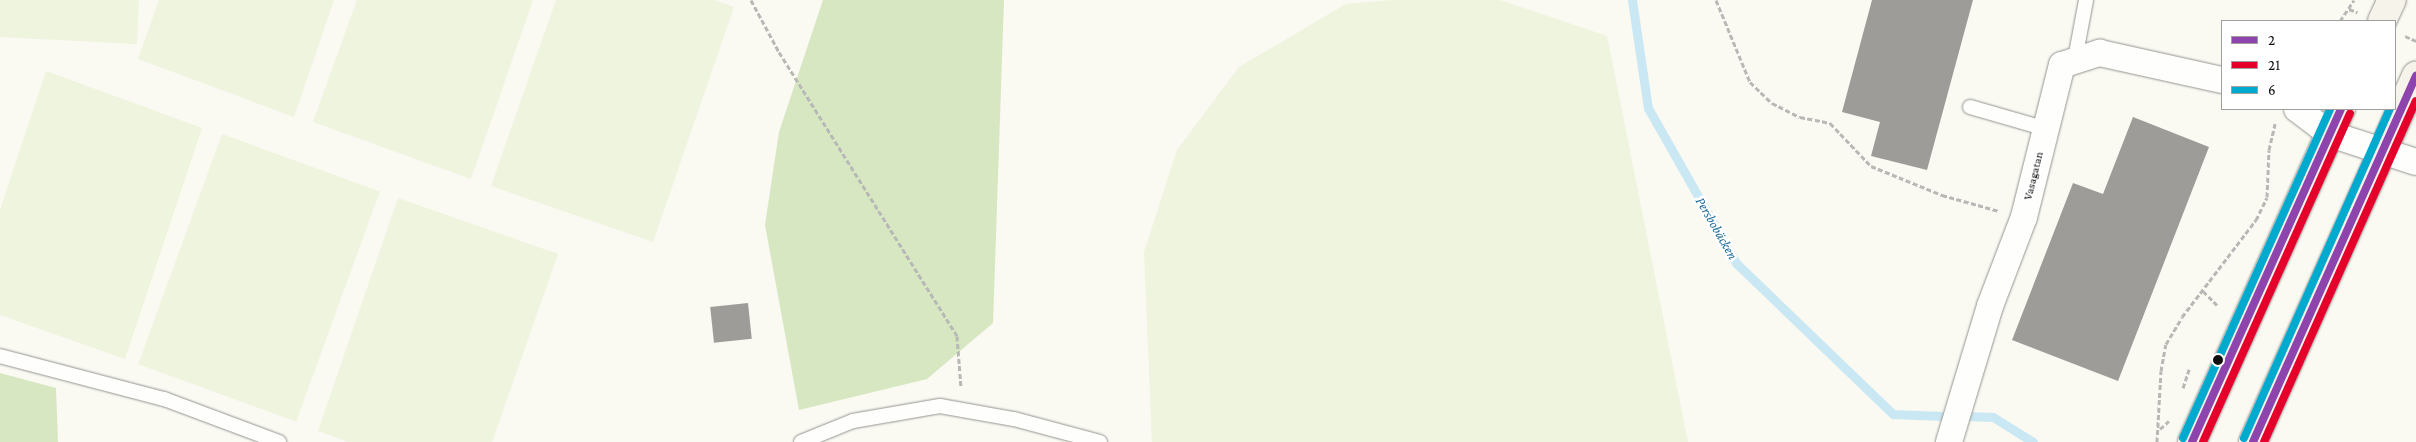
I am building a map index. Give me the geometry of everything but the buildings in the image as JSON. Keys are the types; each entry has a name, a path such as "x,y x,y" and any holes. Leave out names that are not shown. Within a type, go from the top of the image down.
{"street":[{"path":"2382,20 2392,0"},
{"path":"2075,59 2100,53 2221,80"},
{"name":"Vasagatan","path":"1949,442 1990,306 2024,217 2062,65 2075,59"},
{"path":"2253,442 2416,76"},
{"path":"2192,442 2341,110"},
{"path":"2288,112 2330,134 2416,162"}],"lane":[{"path":"2075,59 2086,0"},
{"path":"1970,107 2046,129"},
{"path":"0,356 164,399 279,442"},
{"path":"801,442 853,421 940,406 962,409 1100,442"}],"path":[{"path":"751,0 825,127 957,336 962,409"},
{"path":"1716,0 1750,82 1772,103 1800,117 1830,123 1871,166 1942,195 2024,217"},
{"path":"2341,20 2354,0"},
{"path":"2157,442 2164,351 2182,317 2237,249 2267,197 2272,129 2288,112"},
{"path":"2203,291 2218,306"}],"green space":[{"path":"0,0 139,0 137,44 0,37"},
{"path":"159,0 334,0 294,117 138,59"},
{"path":"357,0 533,0 471,179 313,122"},
{"path":"556,0 714,0 734,7 653,242 491,186"},
{"path":"823,0 1004,0 993,323 927,379 799,410 765,225 779,132"},
{"path":"1392,0 1500,0 1607,36 1688,442 1152,442 1144,252 1177,150 1239,67 1346,4"},
{"path":"46,71 202,128 125,359 0,315 0,210"},
{"path":"222,134 380,191 296,422 138,364"},
{"path":"398,198 558,254 492,442 348,442 318,431"},
{"path":"0,373 56,388 58,442 0,442"}],"waterway":[{"name":"Persbobäcken","path":"1632,0 1648,108 1736,263 1893,414 1943,416"},
{"name":"Persbobäcken","path":"1965,416 1993,417 2033,442"}],"transit line":[{"name":"2","path":"2253,442 2416,76"},
{"name":"21","path":"2264,442 2416,101"},
{"name":"6","path":"2183,438 2330,110"},
{"name":"2","path":"2192,442 2341,110"},
{"name":"6","path":"2244,438 2390,110"},
{"name":"21","path":"2203,442 2350,113"}]}
